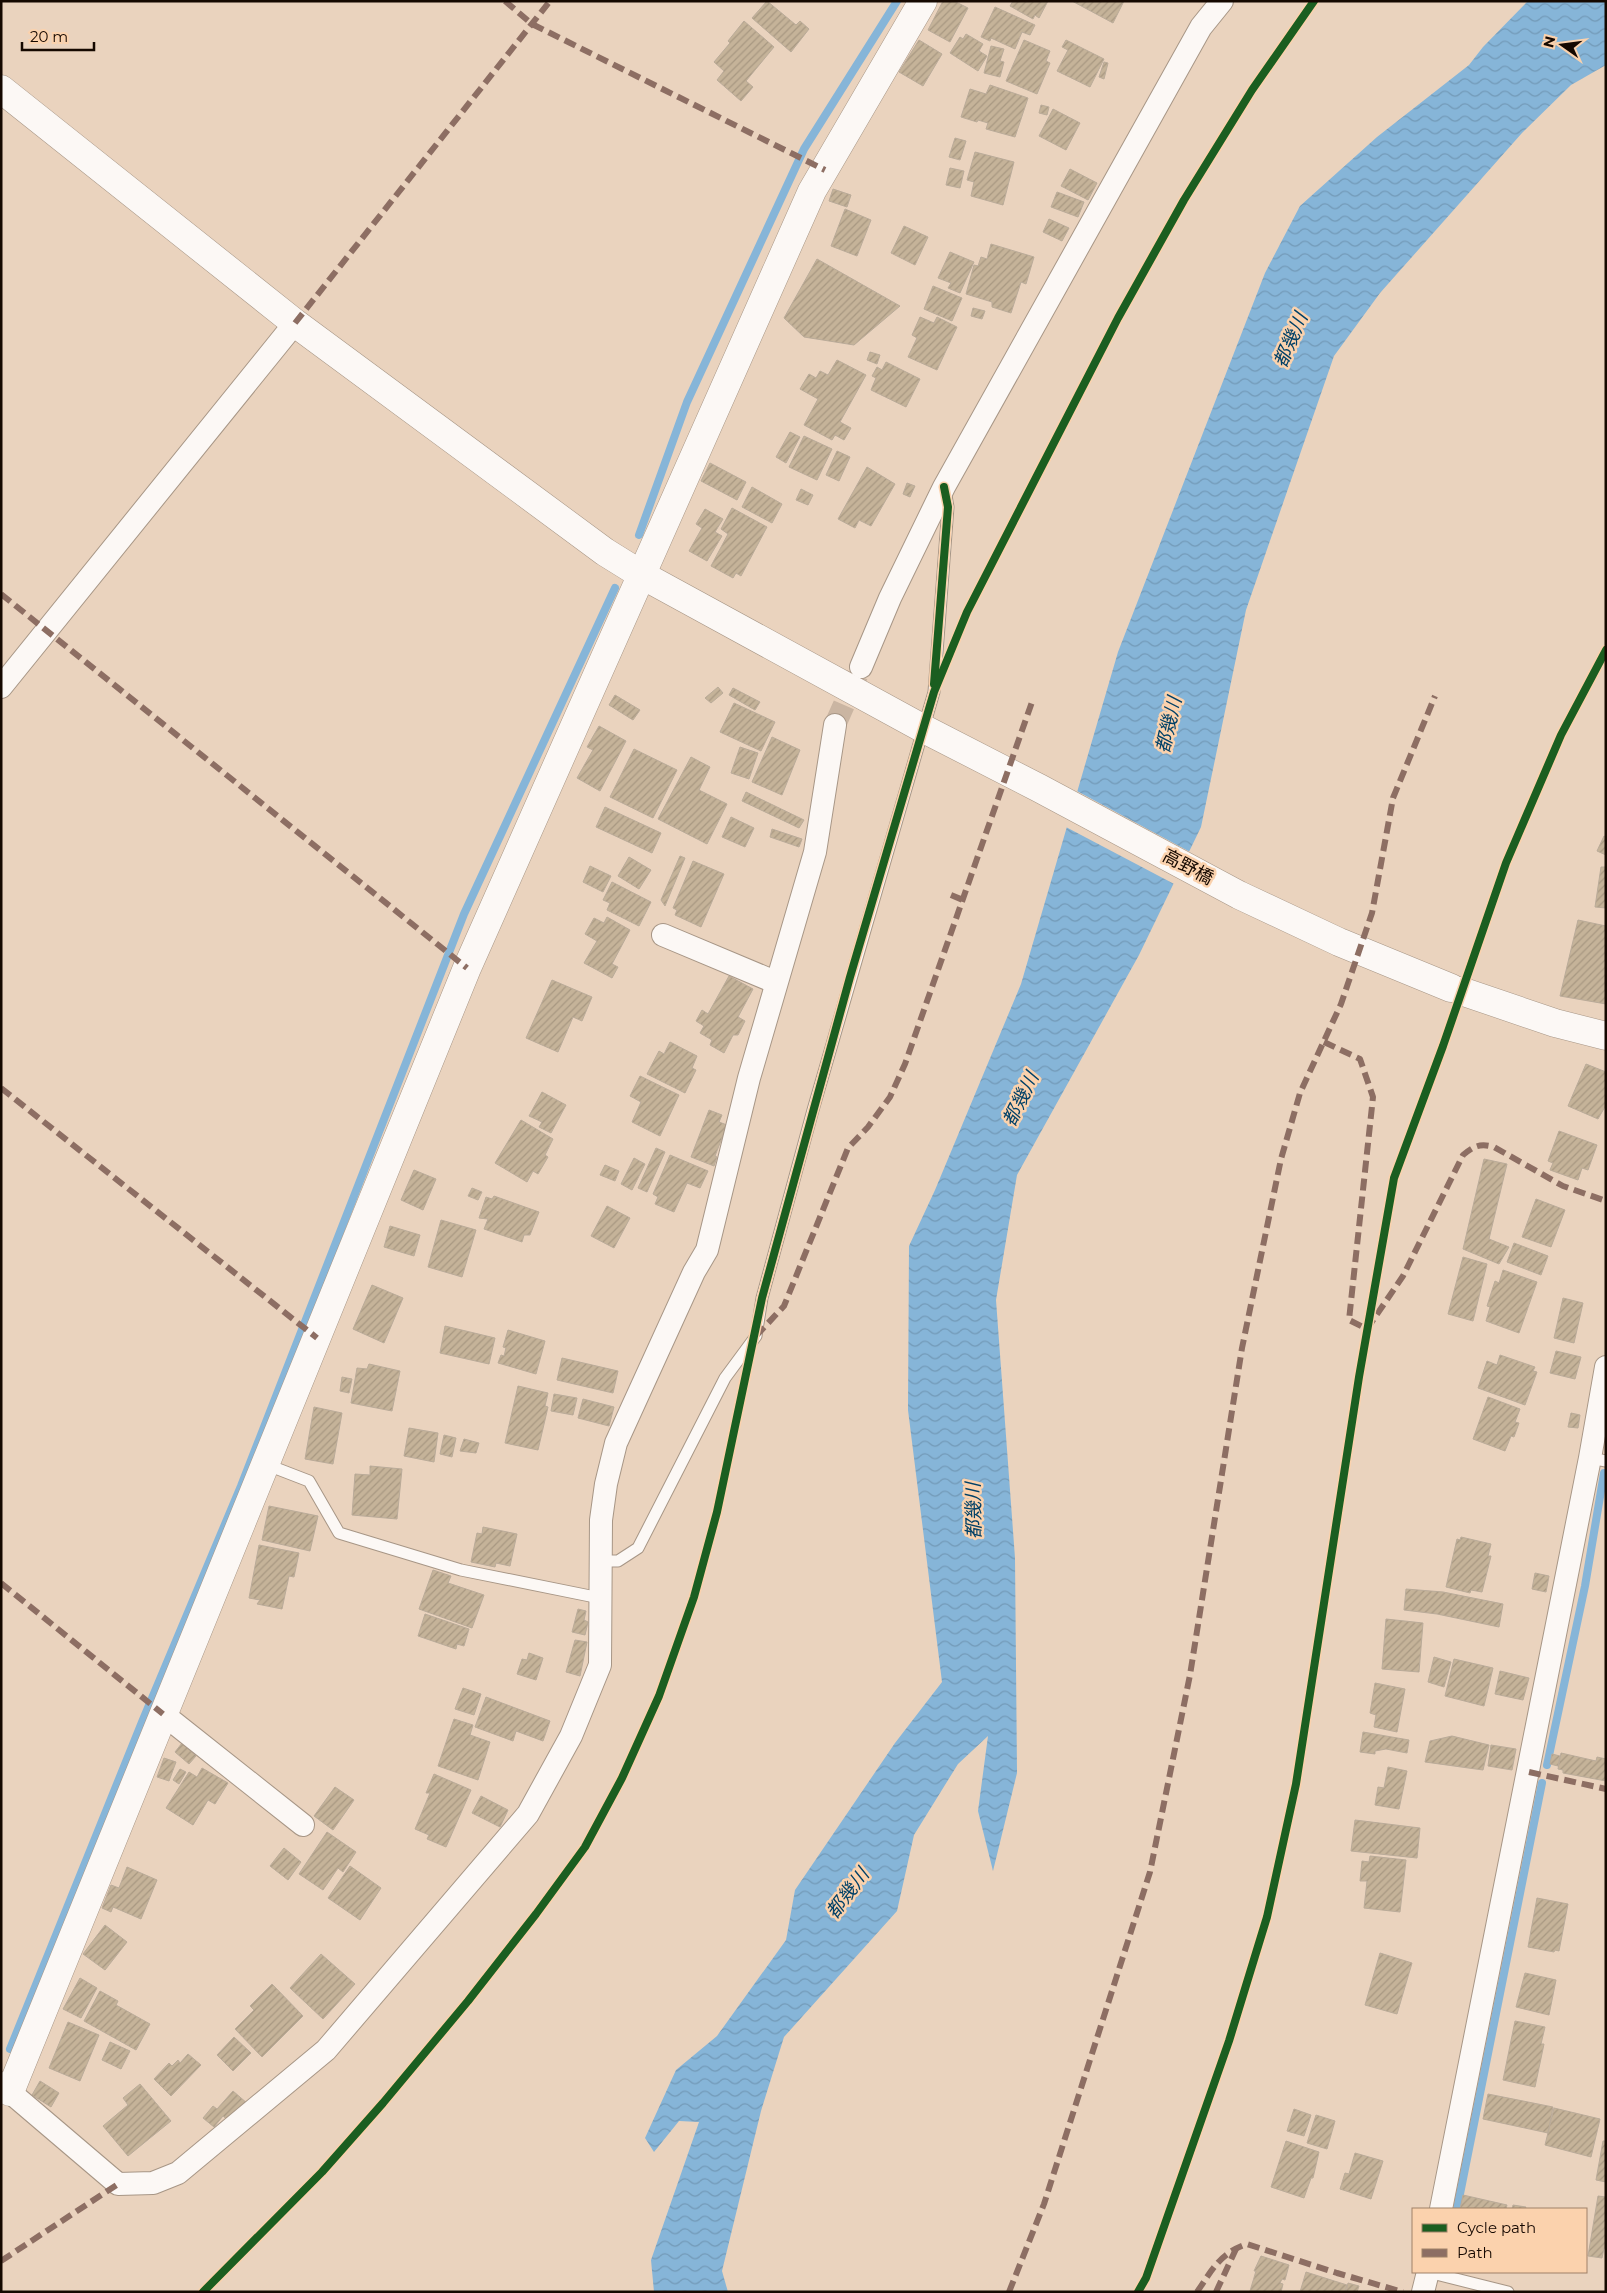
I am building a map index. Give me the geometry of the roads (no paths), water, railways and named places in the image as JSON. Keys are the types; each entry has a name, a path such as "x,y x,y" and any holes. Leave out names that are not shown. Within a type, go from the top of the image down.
{"street":[{"path":"835,725 815,852 749,1078 707,1250 694,1272 616,1443 606,1484 601,1520 600,1665 570,1736 528,1814 318,2056 178,2173 153,2183 118,2184 5,2089 163,1714 467,968 812,191 923,1"},
{"path":"861,667 890,598 944,487 1201,27 1222,1"},
{"name":"高野橋","path":"1,89 295,323 605,552 642,575 928,731 1239,895 1339,942 1456,989 1555,1023 1606,1036"},
{"path":"1,687 295,323"},
{"path":"663,935 776,982"},
{"path":"1441,2208 1598,1459 1606,1367"},
{"path":"163,1714 302,1825"},
{"path":"1423,2292 1428,2273"}],"lane":[{"path":"600,1561 618,1561 638,1548 725,1378 756,1336 762,1298 813,1110 915,752 928,731 934,692 948,507 944,487"},
{"path":"265,1464 309,1481 339,1533 461,1570 600,1598"},
{"path":"1432,2273 1508,2292"}],"water":[{"name":"都幾川","path":"1528,1 1606,1 1606,65 1571,85 1522,133 1380,293 1334,356 1246,610 1201,827 1139,955 1017,1175 996,1300 1015,1558 1017,1773 993,1871 978,1811 988,1736 958,1764 914,1835 897,1911 784,2037 761,2111 722,2271 728,2292 654,2292 651,2260 699,2122 679,2121 654,2152 645,2138 676,2070 717,2036 786,1940 795,1890 895,1743 942,1682 908,1410 909,1246 935,1190 1021,984 1118,652 1265,273 1300,206 1377,137 1469,65 1483,47"}],"waterway":[{"path":"639,535 687,402 804,149 897,1"},
{"path":"10,2049 142,1722 241,1486 464,914 615,588"},
{"path":"1547,1765 1585,1586 1604,1473"},
{"path":"1457,2208 1542,1783"}],"tunnel":[{"path":"835,725 858,673"}]}
